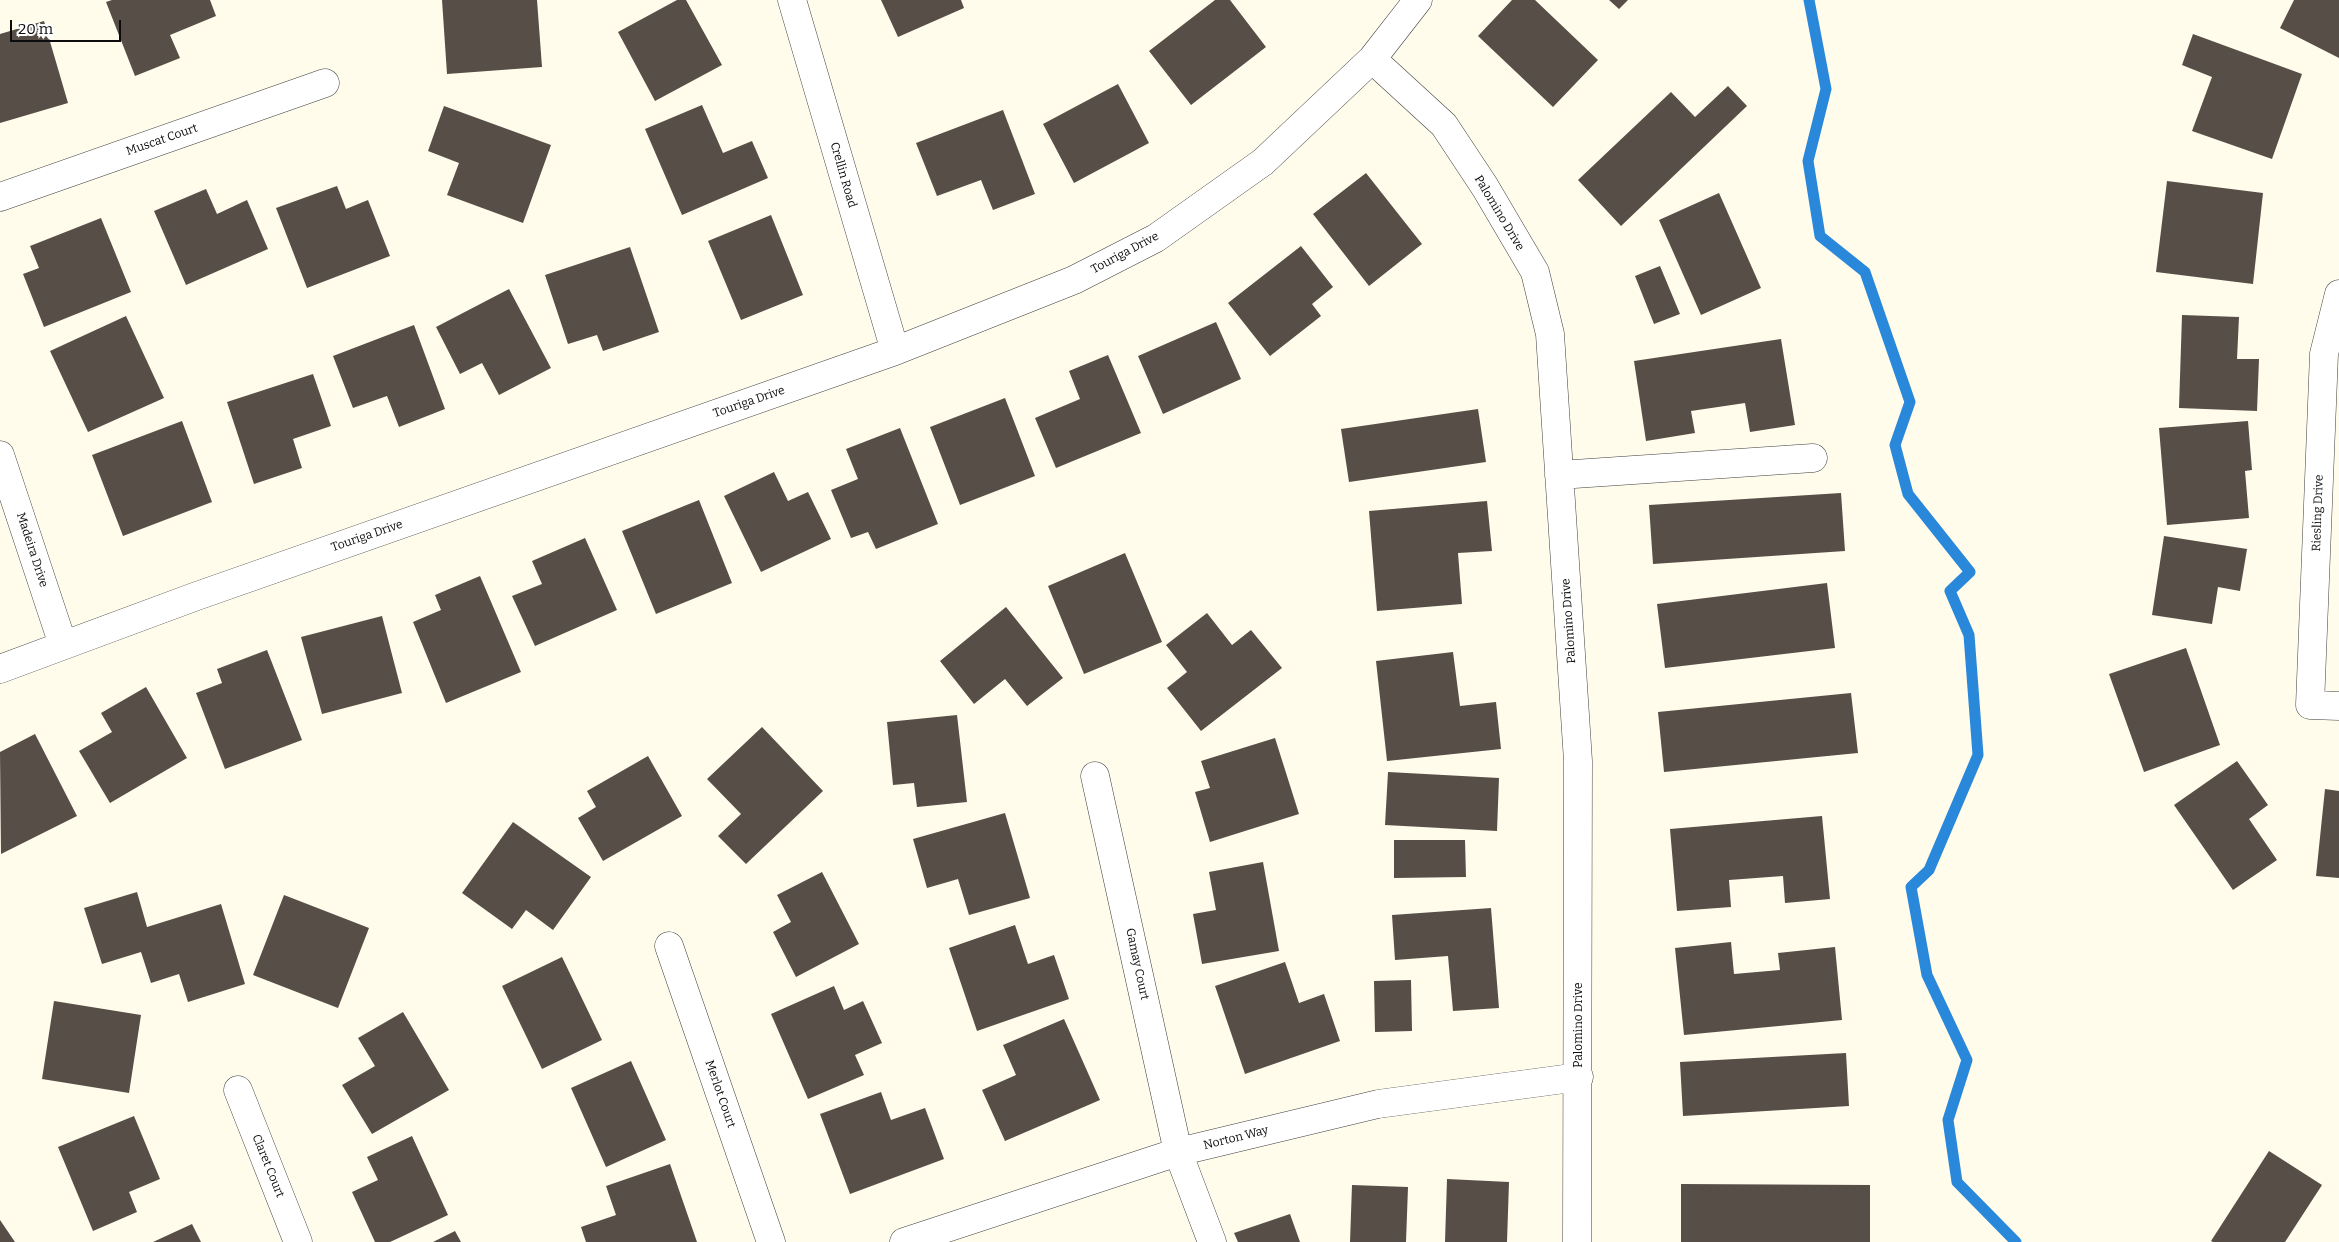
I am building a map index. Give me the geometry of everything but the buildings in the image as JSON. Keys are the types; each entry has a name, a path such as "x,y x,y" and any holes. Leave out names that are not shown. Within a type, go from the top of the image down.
{"street":[{"name":"Crellin Road","path":"792,0 895,351"},
{"name":"Touriga Drive","path":"0,669 64,644 895,351 1074,280 1156,238 1263,162 1372,58 1418,0"},
{"name":"Palomino Drive","path":"1372,58 1444,125 1485,187 1534,272 1550,334 1578,761 1579,1077 1577,1242"},
{"name":"Muscat Court","path":"0,197 325,83"},
{"name":"Riesling Drive","path":"2339,294 2324,354 2310,705 2339,706"},
{"name":"Madeira Drive","path":"0,455 64,644"},
{"path":"1559,475 1813,458"},
{"name":"Gamay Court","path":"1096,776 1178,1152 1212,1242"},
{"name":"Merlot Court","path":"669,946 770,1242"},
{"name":"Norton Way","path":"904,1242 1178,1152 1378,1104 1579,1077"},
{"name":"Claret Court","path":"238,1090 298,1242"}],"waterway":[{"path":"1809,0 1826,89 1808,161 1820,236 1865,272 1910,402 1895,445 1908,494 1970,572 1950,591 1969,635 1978,755 1929,870 1911,887 1927,975 1967,1060 1948,1120 1957,1182 2016,1242"}]}
